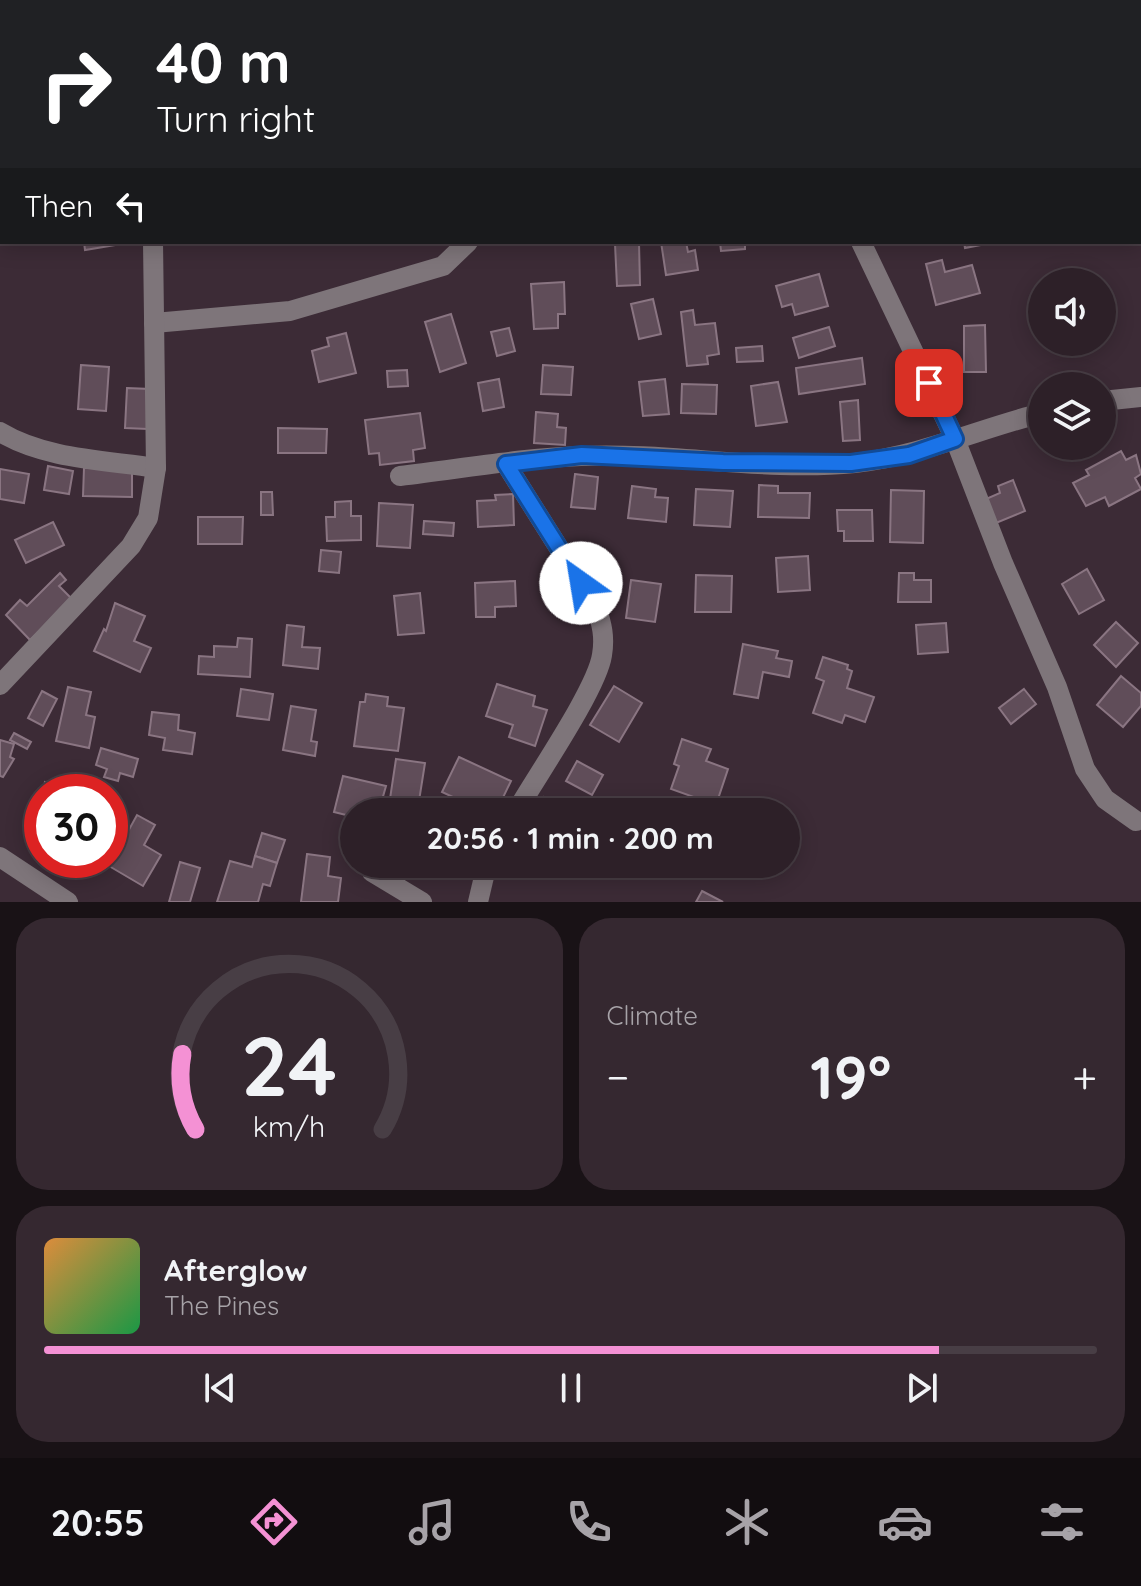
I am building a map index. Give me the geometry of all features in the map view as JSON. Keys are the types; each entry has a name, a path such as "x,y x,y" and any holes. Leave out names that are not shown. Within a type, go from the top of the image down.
{"street":[{"path":"0,685 131,546 148,518 156,468 153,244"},
{"path":"154,323 290,311 443,266 466,244"},
{"path":"862,244 955,439 1057,687 1085,769 1105,799 1136,821"},
{"path":"1116,400 1141,397"},
{"path":"400,476 582,455 723,462 851,463 909,455 1028,417"},
{"path":"0,432 17,442 56,453 156,468"},
{"path":"506,464 596,607 604,630 602,658 589,687 524,798"},
{"path":"0,857 68,902"},
{"path":"382,878 422,902"},
{"path":"478,902 484,878"}],"building":[{"path":"84,244 122,244 85,250"},
{"path":"615,244 639,244 640,285 617,286"},
{"path":"661,244 686,244 688,252 695,250 698,270 666,275"},
{"path":"720,244 745,244 745,249 721,251"},
{"path":"964,244 986,244 965,248"},
{"path":"942,260 945,272 972,265 980,293 936,305 926,264"},
{"path":"819,274 828,306 795,315 792,304 782,307 776,286"},
{"path":"564,282 565,314 558,314 558,328 534,329 531,284"},
{"path":"653,299 661,334 639,339 631,304"},
{"path":"693,310 695,325 715,323 719,354 707,356 708,364 687,366 681,312"},
{"path":"451,314 466,363 440,372 425,322"},
{"path":"985,325 986,372 964,372 964,326"},
{"path":"829,327 835,346 799,358 793,338"},
{"path":"509,328 515,351 497,356 491,332"},
{"path":"346,333 356,373 319,382 312,351 329,346 327,338"},
{"path":"762,346 763,361 737,362 736,348"},
{"path":"862,358 865,384 799,394 796,368"},
{"path":"81,365 109,367 106,411 78,409"},
{"path":"543,365 573,367 571,395 541,394"},
{"path":"407,370 408,386 388,387 387,371"},
{"path":"499,379 504,407 483,411 478,383"},
{"path":"665,379 669,414 643,416 639,382"},
{"path":"778,382 787,422 756,426 751,386"},
{"path":"682,384 717,385 716,414 681,413"},
{"path":"127,388 150,389 148,429 125,428"},
{"path":"858,400 860,440 843,441 840,402"},
{"path":"536,412 558,414 557,427 566,428 565,445 534,443"},
{"path":"420,413 425,448 413,450 414,461 380,465 379,453 369,454 365,420"},
{"path":"278,428 327,429 326,453 278,453"},
{"path":"1121,451 1126,460 1136,455 1141,474 1135,478 1141,489 1109,506 1105,497 1086,506 1073,483 1089,475 1086,470 1104,460 1116,460 1116,454"},
{"path":"48,466 73,471 69,494 44,490"},
{"path":"84,468 132,468 132,497 83,496"},
{"path":"0,469 29,474 24,503 0,499"},
{"path":"575,474 598,477 595,509 571,507"},
{"path":"1013,480 1025,511 996,523 986,499 1000,493 998,486"},
{"path":"759,485 778,486 778,493 810,493 809,518 758,517"},
{"path":"632,486 656,489 655,497 668,498 666,522 628,518"},
{"path":"696,489 733,491 730,527 694,525"},
{"path":"891,490 924,491 923,543 890,542"},
{"path":"261,492 272,492 273,515 261,515"},
{"path":"513,494 514,525 478,527 477,501 496,500 495,495"},
{"path":"351,501 351,516 361,516 361,540 327,541 326,517 335,517 335,502"},
{"path":"379,503 413,505 410,548 377,546"},
{"path":"837,510 872,510 873,541 844,541 844,531 838,531"},
{"path":"198,517 243,517 242,544 198,544"},
{"path":"424,521 454,523 453,536 423,534"},
{"path":"53,522 64,545 26,563 15,540"},
{"path":"321,550 341,552 339,573 319,571"},
{"path":"808,556 810,590 778,592 776,558"},
{"path":"1087,569 1104,600 1079,614 1062,584"},
{"path":"60,573 66,580 59,586 72,599 30,640 6,615 20,600 27,606"},
{"path":"899,573 914,573 914,580 931,580 931,602 898,602"},
{"path":"696,575 732,576 731,612 695,612"},
{"path":"631,580 661,584 655,622 626,618"},
{"path":"515,581 516,606 495,607 495,617 476,617 475,583"},
{"path":"420,593 424,633 398,635 394,596"},
{"path":"115,603 145,616 134,641 151,648 140,672 94,651 104,629 106,631"},
{"path":"1116,622 1138,643 1116,667 1094,645"},
{"path":"946,623 948,652 918,654 916,625"},
{"path":"287,625 304,627 302,647 320,648 318,669 283,665"},
{"path":"238,638 252,639 250,677 198,674 199,656 214,657 214,646 237,647"},
{"path":"743,644 778,651 776,658 792,661 789,677 763,672 758,698 734,694"},
{"path":"823,657 848,665 847,669 852,671 847,688 874,697 865,722 845,715 842,723 813,713 824,681 816,678"},
{"path":"1121,676 1141,693 1141,706 1123,727 1097,705"},
{"path":"497,684 535,696 533,706 547,710 535,746 509,737 513,725 486,716"},
{"path":"614,686 642,703 619,742 590,725"},
{"path":"68,687 91,692 86,715 95,717 89,748 56,741"},
{"path":"241,689 273,694 269,720 237,716"},
{"path":"1024,689 1036,704 1011,724 999,708"},
{"path":"42,691 57,699 43,726 28,718"},
{"path":"366,694 388,697 387,706 404,708 398,751 354,746 360,702 365,702"},
{"path":"291,706 316,710 311,741 317,742 315,756 283,750"},
{"path":"152,712 179,715 178,730 195,733 192,754 163,750 165,738 149,735"},
{"path":"14,733 31,742 27,749 10,740"},
{"path":"682,739 711,749 706,761 728,769 718,798 696,798 671,789 679,766 674,764"},
{"path":"0,740 14,744 10,757 14,759 3,777 0,776"},
{"path":"101,748 138,759 133,777 120,773 105,774 107,769 96,765"},
{"path":"459,757 511,781 503,798 455,798 442,792"},
{"path":"396,759 425,763 419,798 390,798"},
{"path":"577,761 603,775 592,795 566,781"},
{"path":"343,776 386,786 383,798 340,798 340,814 334,812"},
{"path":"137,815 155,825 144,845 161,855 143,886 128,877 128,831"},
{"path":"262,833 285,840 277,863 255,856"},
{"path":"307,854 330,857 328,876 341,878 338,902 301,902"},
{"path":"255,856 277,863 270,886 263,884 258,902 217,902 230,861 252,867"},
{"path":"180,862 200,868 190,902 169,902"},
{"path":"702,891 723,902 696,902"}],"route":[{"path":"581,583 506,464 582,455 723,462 851,463 909,455 955,439 929,383"}]}
